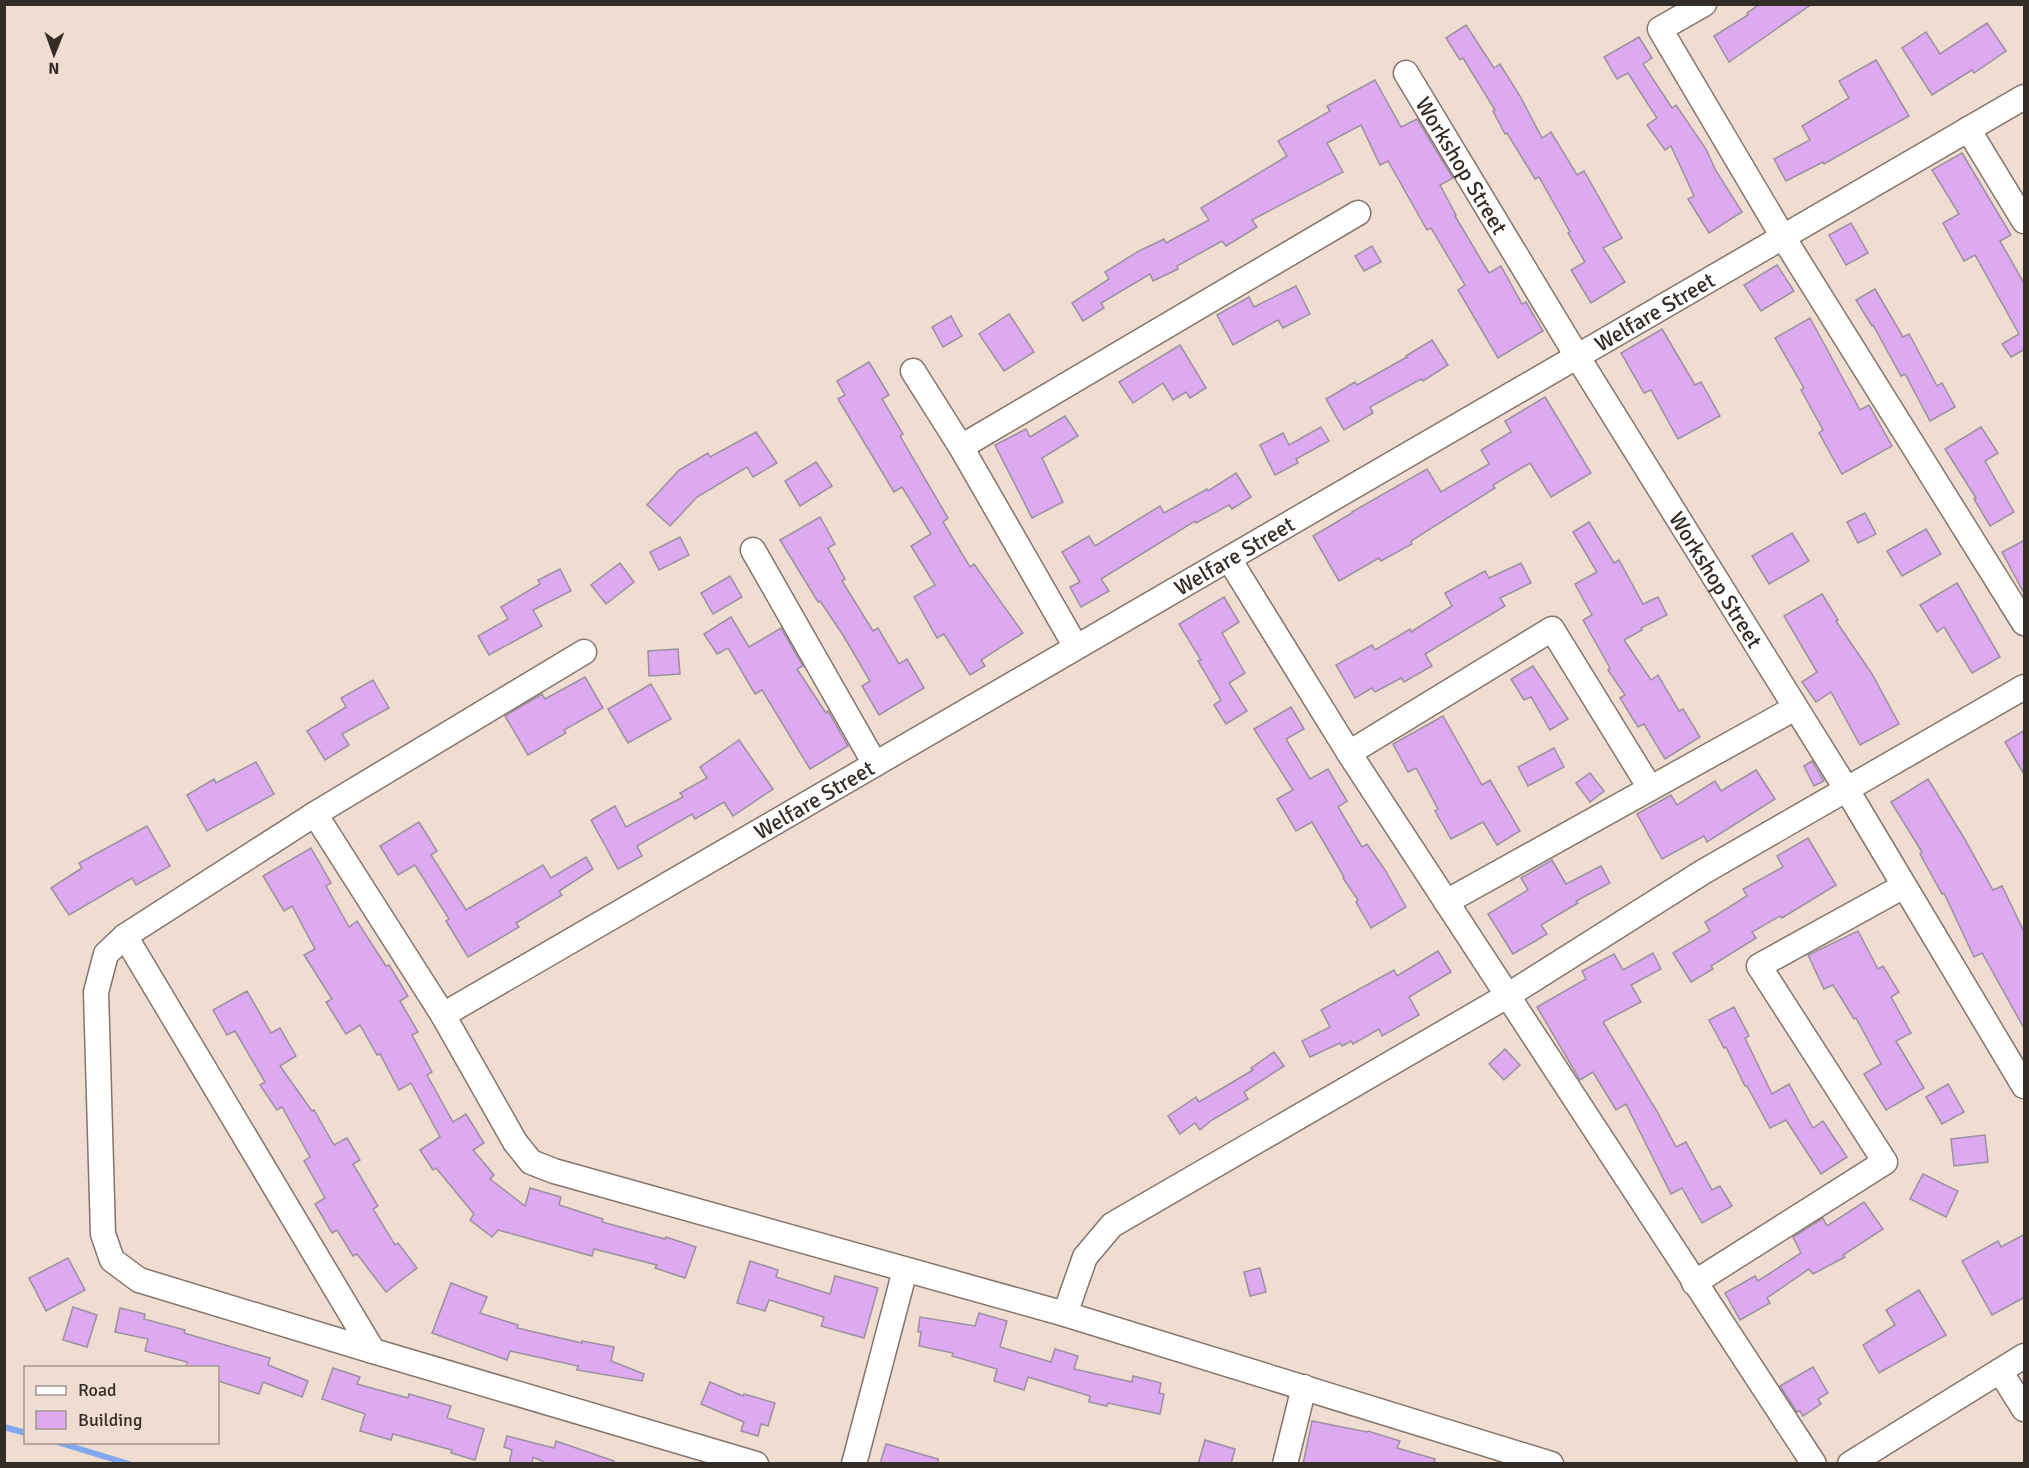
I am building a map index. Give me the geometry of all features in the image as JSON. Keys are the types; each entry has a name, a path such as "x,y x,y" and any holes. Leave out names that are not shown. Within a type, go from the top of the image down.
{"street":[{"path":"1704,4 1660,29 1783,237 2025,623"},
{"name":"Workshop Street","path":"1406,73 1577,356 1847,790 2025,1086"},
{"name":"Welfare Street","path":"443,1015 2025,97"},
{"path":"1968,129 2025,221"},
{"path":"961,447 1358,213"},
{"path":"913,371 961,447 1076,647"},
{"path":"753,550 875,764"},
{"path":"1228,559 1446,903 1814,1464"},
{"path":"1349,753 1552,629 1650,788"},
{"path":"584,652 315,814 125,936 106,954 96,992 103,1234 112,1260 139,1280 756,1464"},
{"path":"1065,1314 1085,1257 1112,1225 1507,996 1704,872 2025,687"},
{"path":"1446,903 1795,708"},
{"path":"315,814 443,1015 515,1142 531,1162 554,1172 1065,1314 1551,1464"},
{"path":"1694,1283 1885,1162 1759,966 1905,886"},
{"path":"125,936 373,1351"},
{"path":"854,1464 905,1270"},
{"path":"1850,1464 2025,1356"},
{"path":"2000,1371 2025,1410"},
{"path":"1285,1464 1304,1387"}],"building":[{"path":"1760,4 1812,4 1729,62 1714,36 1748,15 1747,13"},
{"path":"1987,23 2006,51 1974,73 1972,70 1932,95 1902,48 1926,32 1940,54"},
{"path":"1466,25 1494,68 1500,64 1542,138 1551,132 1577,175 1584,171 1622,238 1603,248 1625,282 1591,303 1571,270 1585,262 1568,233 1570,232 1539,177 1535,179 1507,133 1505,134 1493,111 1495,110 1463,58 1460,60 1446,38"},
{"path":"1639,37 1652,58 1643,64 1672,108 1676,105 1706,149 1716,171 1742,212 1709,233 1688,199 1694,196 1671,146 1665,150 1647,125 1657,118 1628,73 1617,79 1604,57"},
{"path":"1876,60 1909,116 1824,164 1823,162 1786,181 1774,159 1810,140 1802,126 1849,98 1839,81"},
{"path":"1375,80 1401,127 1417,119 1453,178 1440,185 1455,216 1489,273 1501,266 1522,304 1526,302 1543,331 1498,358 1458,290 1465,285 1431,228 1427,230 1388,161 1380,165 1361,125 1327,143 1343,172 1252,220 1257,227 1226,246 1222,241 1177,266 1178,269 1153,281 1150,274 1101,303 1104,308 1083,321 1072,303 1109,279 1105,272 1139,251 1164,239 1166,243 1209,220 1201,208 1287,156 1278,141 1330,111 1327,106"},
{"path":"1962,153 2011,235 2000,241 2025,285 2025,349 2011,357 2002,344 2019,334 1975,255 1964,261 1943,223 1959,214 1932,170"},
{"path":"1851,223 1868,253 1846,265 1829,235"},
{"path":"1372,246 1381,262 1364,271 1355,256"},
{"path":"1777,265 1794,291 1761,311 1744,285"},
{"path":"1296,286 1310,314 1283,328 1278,320 1233,345 1217,315 1249,297 1254,307"},
{"path":"1875,289 1903,337 1909,334 1937,386 1942,383 1955,407 1930,421 1905,374 1901,376 1873,325 1856,300"},
{"path":"1009,314 1034,352 1004,371 979,334"},
{"path":"951,316 962,336 943,347 932,327"},
{"path":"1810,318 1860,410 1869,405 1892,446 1842,474 1819,433 1823,430 1801,390 1804,388 1775,338"},
{"path":"1662,329 1695,385 1701,382 1720,416 1678,439 1651,390 1644,393 1621,353"},
{"path":"1432,340 1448,365 1423,381 1421,379 1370,407 1373,413 1344,430 1326,399 1355,382 1357,385"},
{"path":"1180,345 1206,388 1190,398 1186,392 1173,400 1163,383 1133,403 1119,382"},
{"path":"869,362 889,395 882,399 903,434 900,436 948,518 943,522 970,567 974,564 1023,633 981,660 985,666 970,675 944,634 937,638 914,597 935,585 911,546 931,534 902,487 894,492 838,399 845,395 837,381"},
{"path":"1545,397 1591,473 1551,497 1530,463 1493,485 1495,488 1411,541 1412,544 1381,561 1379,558 1339,581 1313,536 1427,469 1441,492 1489,464 1481,450 1511,432 1505,421"},
{"path":"1065,416 1078,436 1042,458 1063,502 1032,518 995,445 1026,429 1030,437"},
{"path":"1321,427 1329,441 1296,459 1298,463 1275,475 1260,445 1283,433 1289,445"},
{"path":"1981,427 1998,453 1985,461 2014,512 1990,526 1974,499 1976,498 1945,449"},
{"path":"756,432 777,463 753,477 747,467 697,497 670,526 647,505 679,470 708,453 710,457"},
{"path":"816,462 832,486 800,506 785,481"},
{"path":"1236,473 1251,497 1232,509 1229,505 1196,523 1195,521 1101,579 1109,591 1081,607 1070,587 1080,582 1062,552 1089,536 1095,546 1160,506 1164,513 1207,489 1208,491"},
{"path":"1865,513 1876,534 1858,543 1847,522"},
{"path":"820,517 835,544 828,548 845,579 842,581 873,631 878,628 899,664 907,659 924,688 879,715 862,686 870,681 843,635 820,601 818,602 780,540"},
{"path":"1589,522 1614,563 1619,560 1643,604 1658,597 1667,615 1641,628 1642,630 1624,640 1651,680 1658,675 1679,711 1683,709 1700,737 1665,759 1644,724 1638,727 1620,698 1625,695 1608,670 1610,668 1583,620 1592,615 1575,584 1597,572 1573,532"},
{"path":"1926,529 1941,554 1902,576 1887,551"},
{"path":"1792,533 1809,561 1769,584 1752,556"},
{"path":"680,537 689,555 659,570 650,552"},
{"path":"2025,540 2025,595 2002,552"},
{"path":"620,563 634,582 606,604 591,585"},
{"path":"1521,563 1531,583 1500,598 1505,606 1425,654 1432,666 1404,682 1401,678 1375,692 1372,688 1355,698 1336,665 1372,645 1375,650 1410,629 1411,632 1452,606 1445,593 1485,571 1489,578"},
{"path":"560,569 571,591 533,610 542,626 489,655 478,636 508,619 501,607 540,584 538,580"},
{"path":"730,576 742,597 713,614 701,593"},
{"path":"1957,583 2000,657 1972,673 1944,627 1937,632 1920,605"},
{"path":"1822,594 1838,620 1836,621 1872,674 1899,724 1860,745 1831,692 1816,702 1802,682 1817,672 1784,616"},
{"path":"1224,597 1239,622 1222,633 1245,673 1229,683 1247,711 1226,724 1214,705 1221,700 1198,661 1201,660 1179,624"},
{"path":"731,617 749,647 781,628 803,666 797,669 826,713 828,711 848,746 810,769 762,690 755,694 728,648 717,654 704,634"},
{"path":"678,649 680,674 649,676 648,651"},
{"path":"1533,666 1568,719 1550,730 1531,697 1524,700 1511,679"},
{"path":"585,677 603,708 564,730 566,733 528,755 505,716 542,694 545,699"},
{"path":"373,680 389,708 342,734 349,745 325,760 307,731 346,707 341,698"},
{"path":"651,684 671,719 628,743 608,709"},
{"path":"1291,707 1304,729 1286,739 1310,779 1328,769 1347,801 1338,807 1362,847 1367,844 1385,870 1406,907 1371,928 1356,902 1358,900 1312,822 1296,831 1277,799 1293,790 1254,729"},
{"path":"1443,716 1482,785 1490,780 1520,831 1497,845 1483,822 1451,839 1435,811 1438,809 1416,768 1408,772 1393,744"},
{"path":"2025,730 2025,776 2005,742"},
{"path":"739,740 773,789 733,816 724,802 695,819 692,814 637,846 642,856 618,869 591,820 615,806 626,827 683,797 680,793 707,778 700,767"},
{"path":"1554,748 1564,767 1528,786 1518,767"},
{"path":"1812,761 1824,781 1814,786 1804,766"},
{"path":"256,762 274,794 207,831 187,795 214,779 216,783"},
{"path":"1756,770 1775,799 1707,842 1704,836 1662,859 1637,814 1671,795 1677,805 1715,781 1721,791"},
{"path":"1590,773 1604,791 1590,802 1576,783"},
{"path":"1928,779 1993,890 2002,886 2025,934 2025,1030 1982,953 1974,957 1944,893 1942,894 1920,854 1922,852 1891,802"},
{"path":"419,822 437,851 431,855 466,910 543,865 551,878 586,857 593,869 559,891 562,895 516,923 519,927 468,957 446,921 449,919 415,865 398,875 380,846"},
{"path":"147,826 170,866 136,885 132,878 69,915 51,888 82,868 79,863"},
{"path":"1808,838 1836,885 1782,918 1780,916 1752,932 1756,938 1711,966 1713,969 1691,982 1673,953 1710,931 1705,922 1747,896 1743,889 1783,867 1777,856"},
{"path":"311,848 331,883 326,886 349,927 357,921 408,996 400,1001 418,1032 412,1035 432,1072 427,1075 453,1122 466,1114 484,1143 473,1150 494,1175 490,1179 525,1206 530,1188 561,1197 559,1205 603,1219 602,1222 665,1239 666,1237 696,1247 685,1278 655,1268 657,1265 594,1249 592,1256 498,1230 492,1237 470,1220 474,1214 436,1168 433,1170 420,1150 440,1137 411,1083 399,1090 380,1054 377,1055 360,1025 346,1034 326,1002 332,999 304,955 315,949 292,906 284,911 263,876"},
{"path":"1552,860 1566,884 1601,866 1610,883 1576,901 1578,903 1541,925 1547,934 1513,954 1488,914 1528,890 1521,878"},
{"path":"1858,931 1878,969 1883,966 1899,992 1891,997 1911,1033 1896,1041 1924,1088 1886,1110 1864,1074 1881,1064 1856,1018 1854,1019 1833,985 1824,989 1808,955"},
{"path":"1438,951 1451,972 1409,997 1419,1015 1382,1036 1379,1029 1353,1044 1351,1041 1342,1046 1340,1043 1310,1057 1302,1041 1330,1027 1321,1010 1394,970 1397,976"},
{"path":"1653,953 1661,969 1631,985 1641,1002 1603,1022 1676,1147 1686,1142 1712,1190 1720,1186 1732,1206 1702,1223 1682,1188 1671,1194 1626,1104 1616,1110 1593,1072 1580,1080 1537,1007 1586,979 1582,971 1614,954 1623,970"},
{"path":"247,991 271,1033 280,1028 296,1056 280,1066 312,1111 314,1110 334,1145 347,1138 360,1160 353,1164 378,1206 373,1209 395,1245 398,1243 417,1268 386,1292 357,1254 353,1256 337,1230 332,1233 315,1204 325,1198 304,1161 310,1157 282,1107 277,1110 260,1085 265,1082 235,1031 227,1035 213,1010"},
{"path":"1734,1007 1749,1036 1745,1038 1772,1094 1789,1084 1813,1128 1823,1121 1847,1157 1821,1174 1786,1120 1770,1128 1709,1020"},
{"path":"1505,1049 1520,1065 1504,1080 1489,1064"},
{"path":"1274,1052 1284,1066 1244,1092 1248,1099 1212,1120 1200,1130 1195,1123 1180,1134 1168,1116 1196,1097 1199,1102 1253,1070 1251,1068"},
{"path":"1948,1084 1964,1112 1942,1124 1926,1097"},
{"path":"1985,1135 1988,1162 1954,1166 1951,1139"},
{"path":"1923,1174 1958,1191 1946,1217 1910,1199"},
{"path":"1864,1202 1883,1229 1843,1255 1845,1257 1813,1274 1809,1269 1767,1298 1770,1303 1740,1320 1725,1293 1755,1276 1758,1281 1801,1253 1793,1237 1823,1218 1827,1226"},
{"path":"2025,1234 2025,1297 1992,1315 1962,1261 1998,1241 2001,1247"},
{"path":"68,1258 85,1290 46,1311 29,1278"},
{"path":"750,1261 778,1270 776,1277 830,1294 835,1276 878,1288 864,1338 821,1326 824,1317 769,1300 765,1311 737,1303"},
{"path":"1260,1268 1266,1292 1250,1296 1244,1272"},
{"path":"451,1283 487,1297 480,1313 518,1325 517,1328 582,1343 582,1341 614,1347 611,1361 644,1374 642,1381 577,1370 578,1366 510,1351 507,1360 432,1333"},
{"path":"1919,1290 1946,1335 1879,1373 1863,1345 1895,1325 1886,1310"},
{"path":"73,1307 97,1315 87,1347 63,1340"},
{"path":"120,1308 145,1314 144,1319 270,1358 268,1365 308,1381 302,1397 263,1382 259,1394 219,1381 219,1366 186,1366 187,1362 145,1351 148,1339 115,1332"},
{"path":"979,1313 1007,1321 1000,1347 1051,1362 1055,1349 1078,1356 1074,1369 1132,1382 1133,1376 1161,1383 1159,1393 1164,1394 1160,1414 1108,1403 1107,1406 1089,1402 1090,1396 1028,1377 1024,1390 994,1381 997,1369 952,1356 953,1353 919,1346 920,1317 975,1326"},
{"path":"1813,1367 1828,1393 1818,1399 1821,1404 1803,1416 1800,1411 1797,1412 1780,1386"},
{"path":"333,1368 360,1377 357,1384 408,1398 409,1394 451,1406 447,1418 484,1429 475,1460 451,1453 452,1450 393,1434 391,1440 360,1431 365,1414 322,1399"},
{"path":"710,1382 743,1396 744,1394 775,1403 768,1426 761,1424 758,1436 741,1431 744,1422 701,1404"},
{"path":"1312,1421 1368,1431 1400,1441 1397,1448 1435,1459 1434,1464 1303,1464"},
{"path":"507,1436 554,1448 556,1441 614,1461 614,1464 548,1464 533,1457 532,1464 509,1464 512,1450 504,1447"},
{"path":"1205,1440 1235,1449 1231,1464 1198,1464"},
{"path":"886,1444 938,1459 938,1464 880,1464"}],"waterway":[{"path":"4,1427 24,1432"},
{"path":"64,1444 129,1464"}]}
